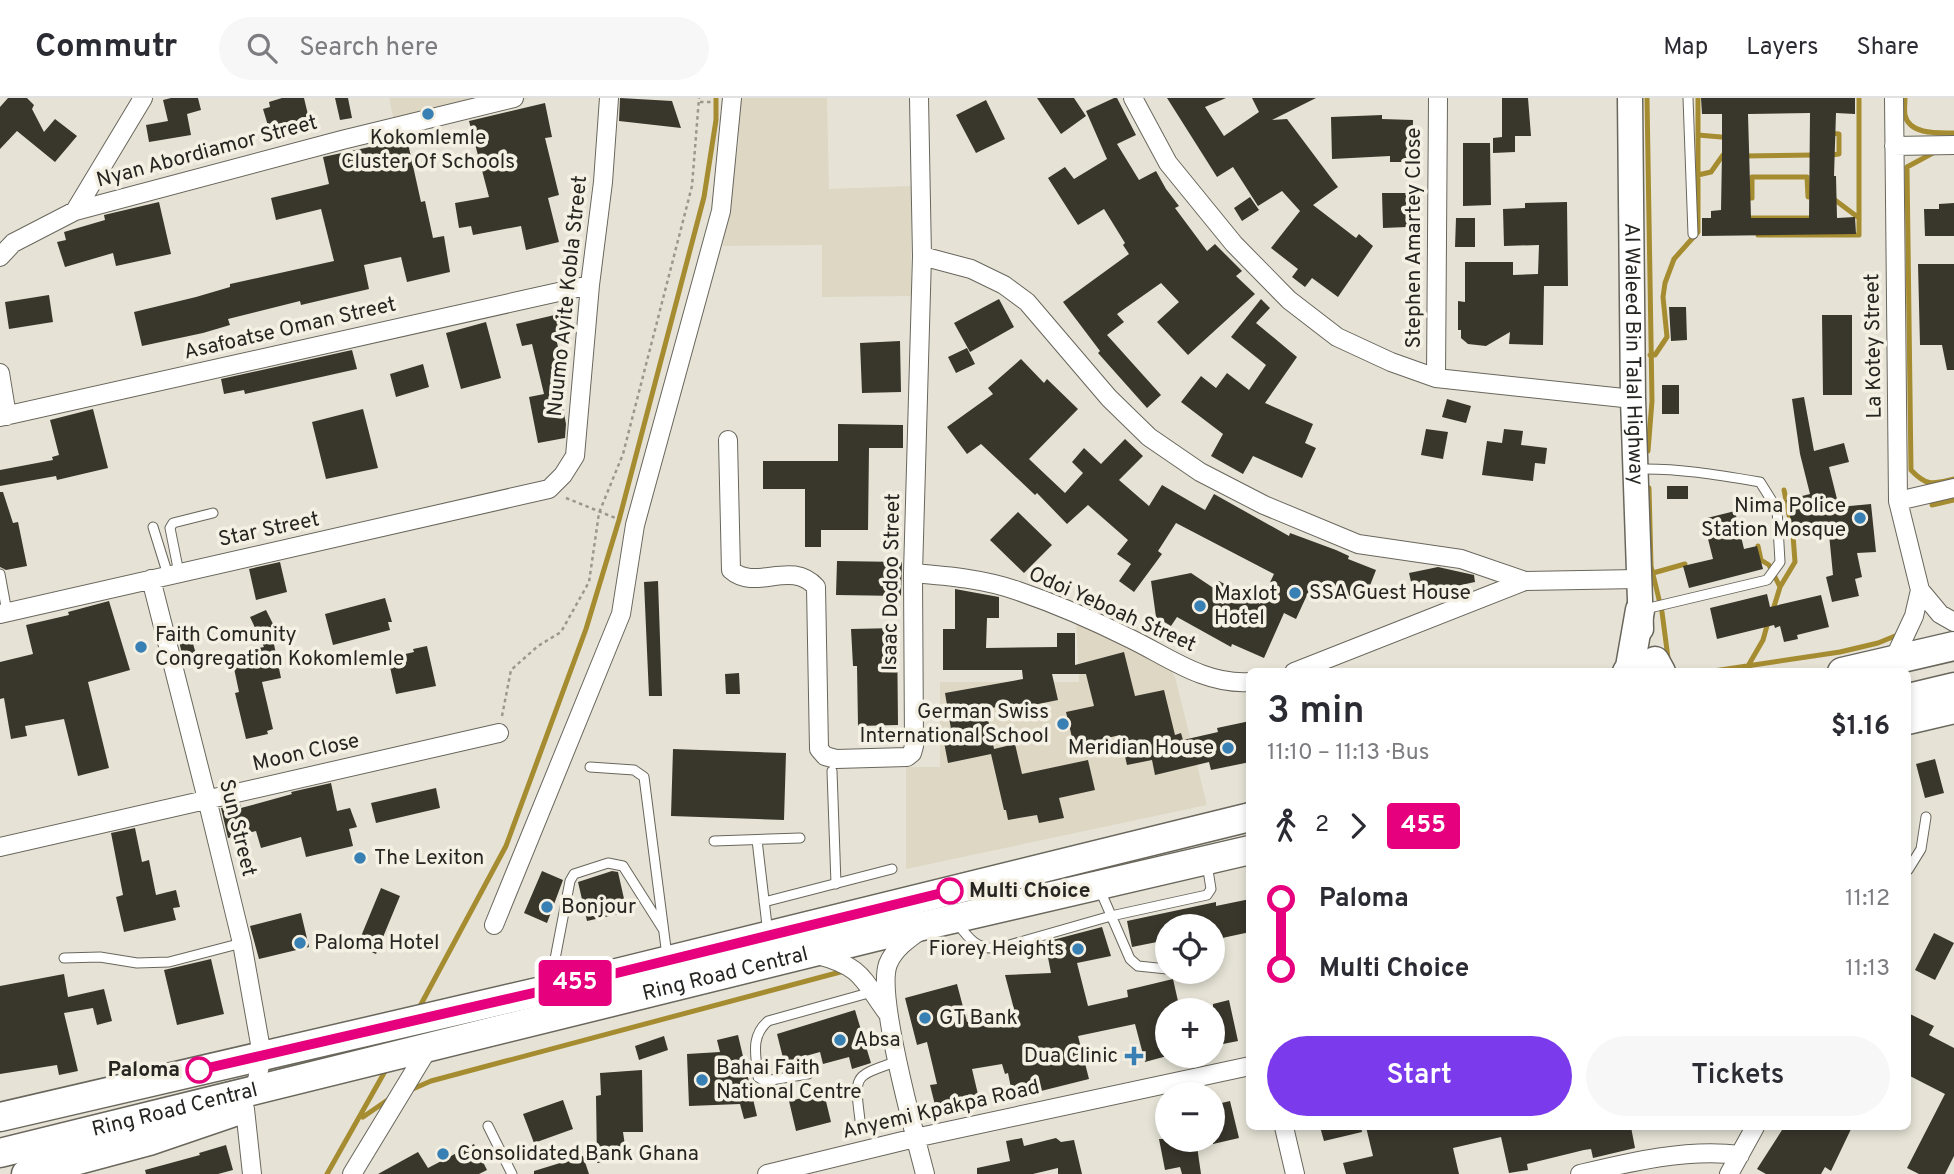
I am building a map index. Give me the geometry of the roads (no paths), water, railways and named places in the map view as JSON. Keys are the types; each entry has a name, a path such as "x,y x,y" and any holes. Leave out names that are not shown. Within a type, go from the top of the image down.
{"main road":[{"path":"1629,668 1640,610"},
{"path":"1861,668 1954,646"},
{"path":"1911,697 1954,687"},
{"path":"1911,719 1954,709"},
{"name":"Ring Road Central","path":"0,1117 550,989 1246,818"},
{"name":"Ring Road Central","path":"0,1153 250,1099 292,1082 377,1060 418,1058 811,953 1246,851"},
{"path":"26,1174 149,1142 250,1099"}],"street":[{"path":"75,211 143,98"},
{"name":"Nyan Abordiamor Street","path":"0,257 13,243 75,211 342,140 514,98"},
{"name":"Nuumo Ayite Kobla Street","path":"549,489 563,475 575,456 609,98"},
{"path":"494,925 621,614 635,525 721,211 732,98"},
{"name":"Isaac Dodoo Street","path":"728,439 731,570 746,578 795,575 808,579 816,587 819,749 825,756 836,759 907,757 912,752 913,573 922,256 919,98"},
{"path":"1133,98 1168,163 1234,244 1289,300 1337,337 1391,362 1436,378 1633,399"},
{"name":"Stephen Amartey Close","path":"1436,378 1438,98"},
{"name":"Al Waleed Bin Talal Highway","path":"1630,98 1638,579 1640,610 1654,668"},
{"name":"La Kotey Street","path":"1894,98 1898,501 1920,590 1940,614 1954,622"},
{"path":"1895,146 1954,145"},
{"path":"922,256 971,269 1004,285 1027,302 1109,398 1149,437 1200,472 1264,505 1358,544 1461,559 1525,581 1638,579"},
{"name":"Asafoatse Oman Street","path":"4,416 590,285"},
{"path":"0,373 4,416"},
{"path":"1898,501 1954,488"},
{"name":"Star Street","path":"4,613 549,489"},
{"name":"Odoi Yeboah Street","path":"913,573 972,579 1018,590 1130,638 1191,671 1219,681 1246,682"},
{"name":"Sun Street","path":"166,576 207,799 242,943 262,1055 250,1099 252,1174"},
{"path":"1304,668 1525,581"},
{"name":"La Kotey Street","path":"1893,661 1914,616 1920,590"},
{"name":"Moon Close","path":"0,847 499,733"},
{"path":"925,1174 888,1014 887,967 894,953 941,922"},
{"path":"811,953 841,961 857,970 888,1014"},
{"path":"352,1174 418,1058"},
{"name":"Anyemi Kpakpa Road","path":"767,1174 915,1138 1246,1067"},
{"path":"1285,1130 1295,1174"},
{"path":"1730,1174 1753,1130"},
{"path":"1580,1174 1680,1155 1740,1155"}],"lane":[{"path":"1688,98 1693,234"},
{"path":"1635,469 1659,468 1760,482 1777,509 1780,562 1767,580 1640,610"},
{"path":"166,576 170,528 173,523 213,513"},
{"path":"153,527 166,576"},
{"path":"0,574 4,613"},
{"path":"590,767 634,770 644,777 667,960"},
{"path":"832,771 836,884"},
{"path":"1911,866 1922,849 1926,817"},
{"path":"714,841 800,838"},
{"path":"757,840 768,936"},
{"path":"941,922 985,949 999,948 1111,916 1207,895 1211,889 1206,860"},
{"path":"550,989 570,881 574,874 608,863 623,866 663,929"},
{"path":"764,902 892,869"},
{"path":"1098,885 1130,959 1138,966 1155,968"},
{"path":"64,958 100,957 137,963 169,962 242,943"},
{"path":"808,1074 765,1081 758,1077 755,1043 758,1030 768,1021 872,992"},
{"path":"860,1121 856,1087 860,1077 898,1060"},
{"path":"488,1126 512,1174"}],"waterway":[{"path":"419,1008 506,846 586,629 619,520 704,197 716,120 716,98"},
{"path":"1647,98 1652,401 1648,451"},
{"path":"1650,355 1655,355 1667,337 1663,297 1674,259 1698,232 1698,98"},
{"path":"1758,235 1859,235 1859,98"},
{"path":"1905,98 1905,115 1912,126 1925,132 1954,133"},
{"path":"1829,133 1839,134 1839,154 1831,155"},
{"path":"1698,135 1721,137"},
{"path":"1933,153 1907,167 1911,470 1926,482 1954,479"},
{"path":"1698,175 1711,172 1723,155 1726,155"},
{"path":"1743,156 1814,155"},
{"path":"1745,198 1752,198 1752,177 1807,177 1808,197 1814,197"},
{"path":"1831,197 1859,218"},
{"path":"1746,218 1814,218"},
{"path":"1649,488 1651,566 1662,612 1668,658"},
{"path":"1773,610 1780,587 1795,562 1793,535 1784,490"},
{"path":"1932,505 1954,500"},
{"path":"1758,546 1761,560 1769,565 1780,587"},
{"path":"1653,573 1685,564"},
{"path":"1748,666 1763,640 1768,622"},
{"path":"1734,668 1840,652 1878,643 1900,634"},
{"path":"408,1091 431,1081 844,971"},
{"path":"327,1174 388,1066"},
{"path":"363,1117 392,1097"}],"place":[{"name":"Kokomlemle Cluster Of Schools","path":"428,114"},
{"name":"Nima Police Station Mosque","path":"1860,518"},
{"name":"SSA Guest House","path":"1295,593"},
{"name":"Maxlot Hotel","path":"1200,606"},
{"name":"Faith Comunity Congregation Kokomlemle","path":"141,647"},
{"name":"German Swiss International School","path":"1063,724"},
{"name":"Meridian House","path":"1228,748"},
{"name":"The Lexiton","path":"360,858"},
{"name":"Multi Choice","path":"950,891"},
{"name":"Bonjour","path":"547,907"},
{"name":"Paloma Hotel","path":"300,943"},
{"name":"Fiorey Heights","path":"1078,949"},
{"name":"GT Bank","path":"925,1018"},
{"name":"Absa","path":"840,1040"},
{"name":"Dua Clinic","path":"1134,1056"},
{"name":"Paloma","path":"199,1070"},
{"name":"Bahai Faith National Centre","path":"702,1080"},
{"name":"Consolidated Bank Ghana","path":"443,1154"}]}
